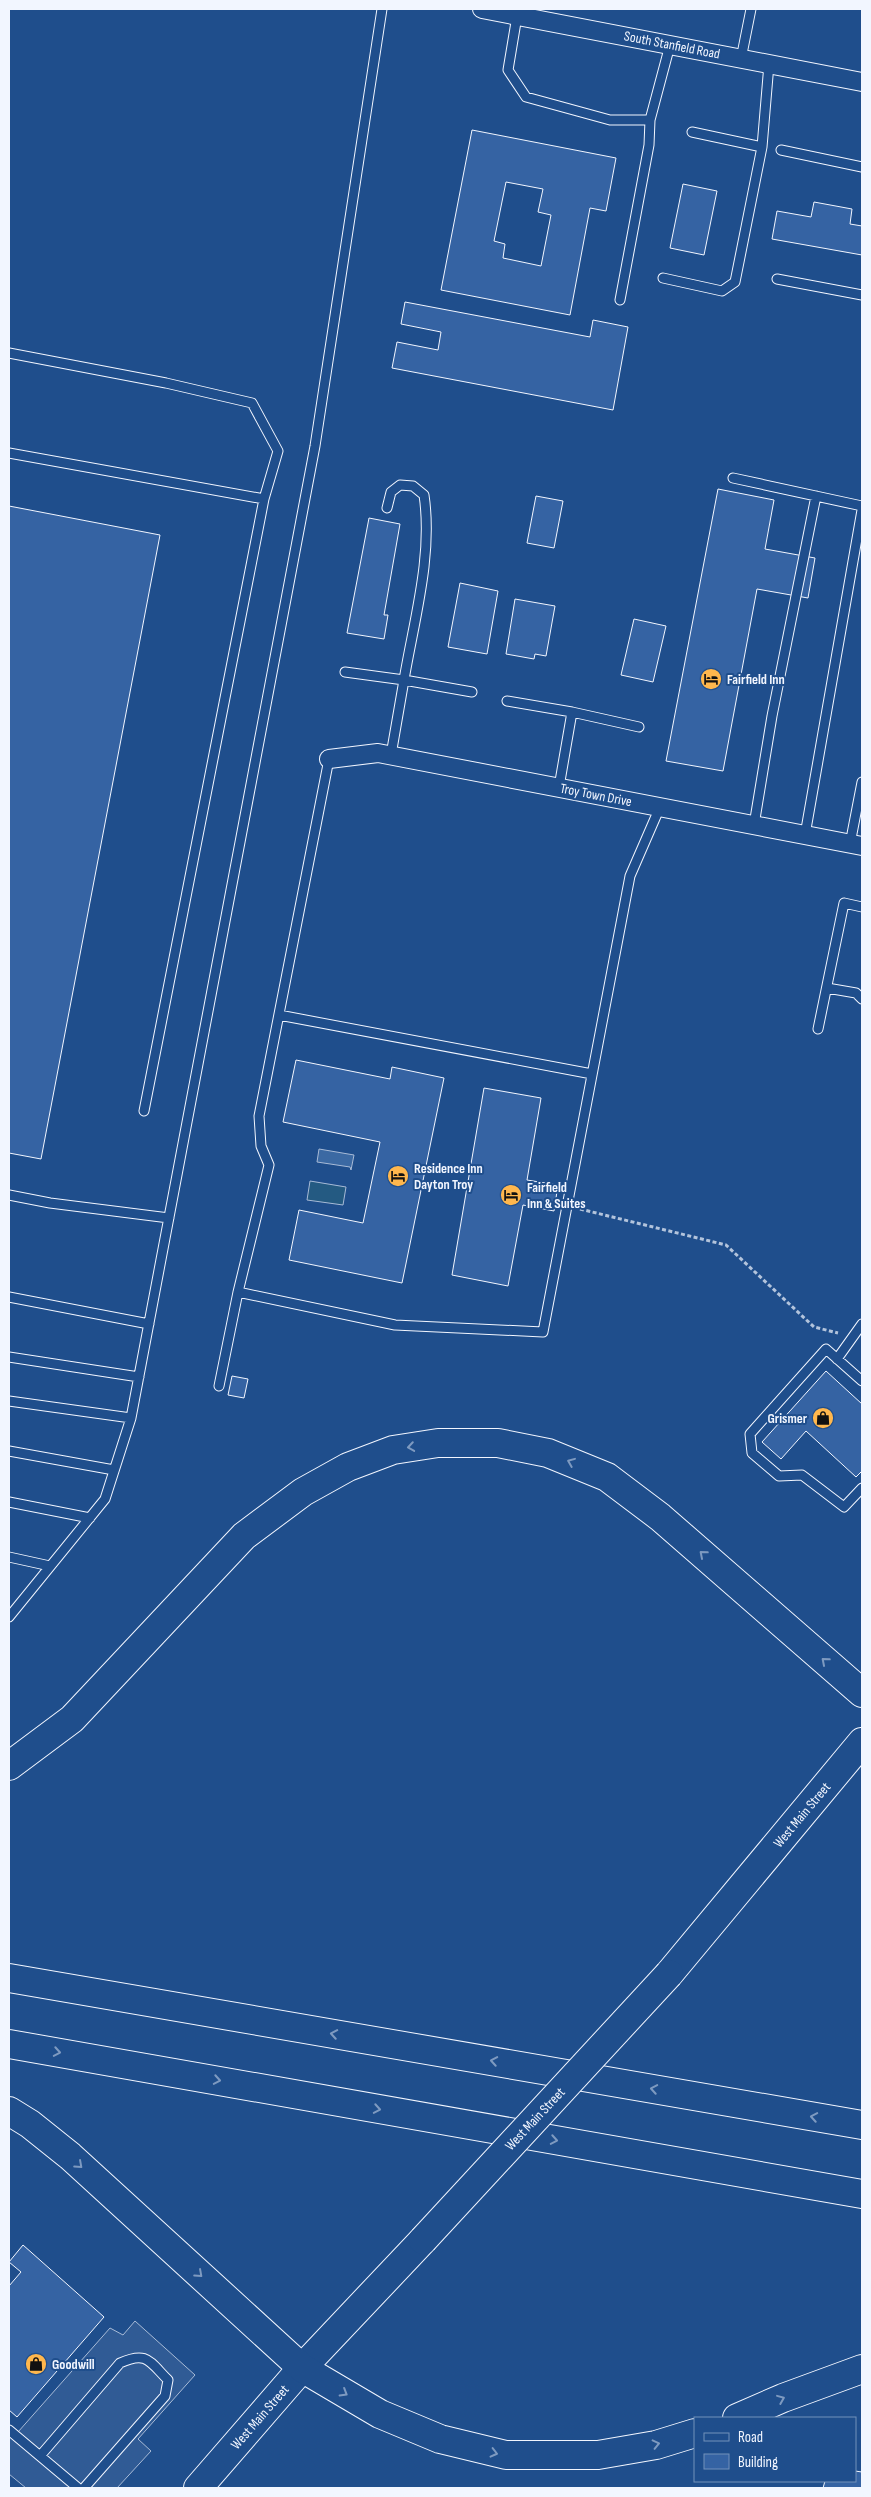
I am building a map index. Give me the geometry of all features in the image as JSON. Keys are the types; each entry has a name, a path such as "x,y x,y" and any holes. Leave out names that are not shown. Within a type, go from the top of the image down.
{"main road":[{"path":"9,1766 72,1719 244,1536 303,1492 348,1467 393,1450 438,1443 498,1444 548,1453 606,1477 660,1518 862,1693"},
{"name":"West Main Street","path":"198,2488 302,2368 669,1974 862,1742"},
{"path":"9,1978 862,2125"},
{"path":"9,2044 862,2194"},
{"path":"9,2111 30,2124 70,2156 302,2368 380,2414 440,2439 506,2456 598,2455 656,2445 694,2433"},
{"path":"739,2417 783,2398 862,2369"}],"street":[{"name":"South Stanfield Road","path":"482,9 862,82"},
{"name":"Troy Town Drive","path":"329,759 378,753 391,755 856,845"}],"lane":[{"path":"9,1617 105,1499 131,1418 315,446 368,116 382,9"},
{"path":"741,59 751,9"},
{"path":"517,16 508,70 526,97 610,120 650,120"},
{"path":"620,300 649,145 650,120 670,45"},
{"path":"664,278 722,291 735,282 762,146 769,64"},
{"path":"692,132 762,146"},
{"path":"781,150 862,167"},
{"path":"778,279 862,295"},
{"path":"9,353 252,403 278,451 264,499 144,1111"},
{"path":"9,453 264,499"},
{"path":"733,478 862,506"},
{"path":"387,508 391,492 400,485 414,486 424,495 427,516 426,544 391,755"},
{"path":"754,825 772,716 816,496"},
{"path":"805,835 862,510"},
{"path":"345,672 472,692"},
{"path":"507,701 572,712 639,727"},
{"path":"559,787 572,712"},
{"path":"218,1386 238,1292 269,1165 261,1146 259,1116 329,759"},
{"path":"856,845 862,782"},
{"path":"238,1292 395,1325 543,1332 630,876 660,807"},
{"path":"818,1029 844,903 862,907"},
{"path":"827,988 856,994 862,999"},
{"path":"279,1014 592,1074"},
{"path":"9,1195 50,1203 169,1218"},
{"path":"9,1297 149,1324"},
{"path":"837,1359 862,1324"},
{"path":"862,1381 826,1349 750,1434 752,1453 779,1476 802,1475 844,1507 862,1488"},
{"path":"9,1357 139,1377"},
{"path":"9,1401 131,1418"},
{"path":"9,1451 114,1470"},
{"path":"9,1502 90,1518"},
{"path":"9,1557 50,1566"},
{"path":"40,2456 120,2363 135,2356 147,2359 168,2380 164,2396 84,2488"},
{"path":"9,2430 78,2488"}],"path":[{"path":"567,1206 726,1245 814,1326 837,1334 845,1330"}],"shaded area":[{"path":"319,1149 354,1155 351,1170 350,1167 317,1162"},
{"path":"310,1181 346,1187 343,1205 307,1200"},
{"path":"135,2321 195,2375 138,2439 151,2451 117,2488 26,2488 9,2474 9,2425 18,2432 110,2328 123,2335"}],"building":[{"path":"472,130 616,158 606,211 590,208 570,315 441,290","holes":["506,182 543,189 538,212 551,215 541,266 503,258 505,244 494,241"]},
{"path":"683,184 717,191 704,255 670,248"},
{"path":"814,202 852,209 850,224 862,226 862,255 772,239 777,211 811,217"},
{"path":"405,302 590,337 593,320 628,327 613,410 392,368 397,342 438,350 441,332 401,324"},
{"name":"Fairfield Inn","path":"718,489 774,500 765,549 815,558 808,598 757,589 723,771 666,761"},
{"path":"536,496 563,501 554,548 527,543"},
{"path":"9,506 160,535 41,1159 9,1153"},
{"path":"369,518 400,524 384,615 388,615 384,639 347,633"},
{"path":"460,583 498,591 487,654 448,647"},
{"path":"515,599 555,606 546,656 535,654 534,659 506,654"},
{"path":"634,619 666,626 653,682 621,675"},
{"name":"Residence Inn Dayton Troy","path":"296,1060 390,1079 392,1067 444,1078 402,1283 289,1260 299,1210 363,1223 380,1142 283,1122"},
{"name":"Fairfield Inn & Suites","path":"484,1088 541,1098 527,1180 558,1185 554,1211 523,1205 508,1286 452,1275"},
{"name":"Grismer","path":"826,1371 862,1404 862,1471 856,1477 806,1431 781,1459 762,1442"},
{"path":"232,1376 248,1379 244,1398 228,1395"},
{"name":"Goodwill","path":"23,2245 104,2317 17,2417 9,2410 9,2286 21,2272 9,2262"},
{"path":"856,2471 862,2472 862,2488 823,2488 825,2482 856,2482"}],"place":[{"name":"Fairfield Inn","path":"711,679"},
{"name":"Residence Inn Dayton Troy","path":"398,1176"},
{"name":"Fairfield Inn & Suites","path":"511,1195"},
{"name":"Grismer","path":"823,1418"},
{"name":"Goodwill","path":"36,2364"}]}
